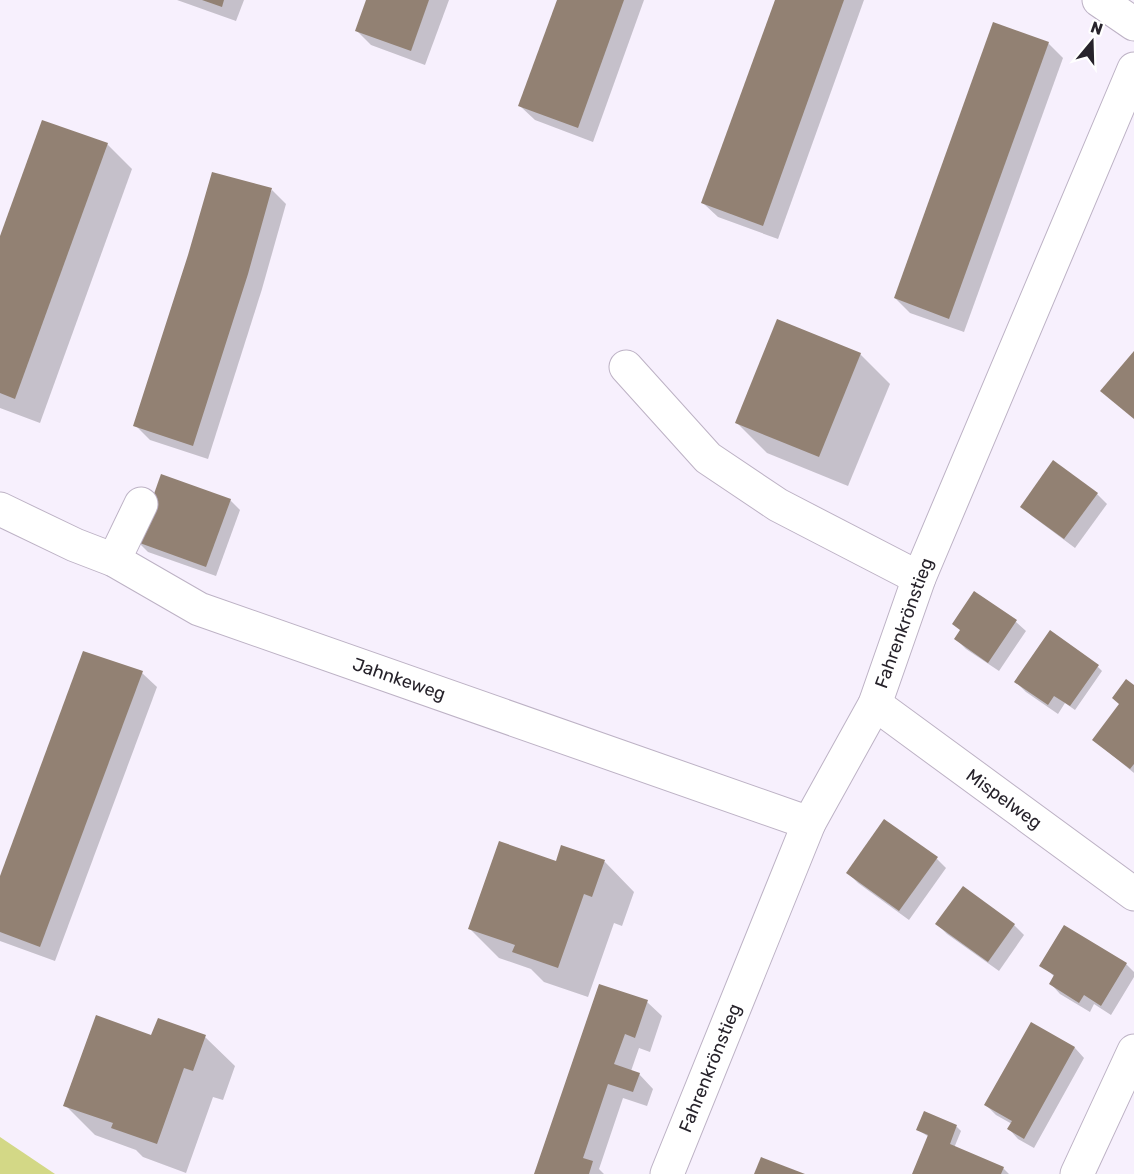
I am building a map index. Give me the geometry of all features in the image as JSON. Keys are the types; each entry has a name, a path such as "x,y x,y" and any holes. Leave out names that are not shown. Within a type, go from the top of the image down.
{"street":[{"path":"1099,0 1134,24"},
{"name":"Fahrenkrönstieg","path":"667,1174 809,823 875,704 919,578 1134,69"},
{"path":"626,368 708,458 778,505 919,578"},
{"path":"114,560 141,504"},
{"name":"Jahnkeweg","path":"0,509 75,546 114,560 199,609 809,823"},
{"name":"Mispelweg","path":"875,704 1134,894"},
{"path":"1077,1174 1134,1052"}],"green space":[{"path":"0,1137 55,1174 0,1174"}],"building":[{"path":"202,0 224,0 222,7"},
{"path":"366,0 429,0 411,51 355,31"},
{"path":"557,0 624,0 578,128 518,106"},
{"path":"775,0 844,0 763,226 701,203"},
{"path":"993,22 1049,42 949,319 894,298"},
{"path":"42,120 108,143 15,399 0,393 0,236"},
{"path":"212,172 272,188 248,274 193,446 133,426"},
{"path":"777,319 861,353 819,457 735,423"},
{"path":"1134,351 1134,419 1100,391"},
{"path":"1053,460 1098,493 1064,539 1020,507"},
{"path":"161,474 231,499 206,567 137,542"},
{"path":"974,591 1017,620 988,663 954,639 960,630 952,624"},
{"path":"1050,630 1099,665 1070,706 1054,696 1048,705 1014,682"},
{"path":"83,651 143,671 40,947 0,932 0,876"},
{"path":"1126,679 1134,685 1134,764 1130,769 1092,740 1119,704 1112,698"},
{"path":"884,819 938,857 899,911 846,873"},
{"path":"499,841 556,861 561,845 605,860 592,897 584,894 558,968 512,952 515,945 468,929"},
{"path":"963,886 1015,924 988,962 935,924"},
{"path":"1064,925 1127,963 1101,1006 1084,995 1079,1003 1049,984 1054,975 1039,966"},
{"path":"599,984 648,1000 635,1038 625,1034 614,1064 640,1073 633,1092 608,1084 583,1158 593,1161 589,1174 534,1174"},
{"path":"96,1015 151,1035 158,1018 206,1035 193,1071 184,1068 157,1144 111,1128 113,1123 63,1106"},
{"path":"1031,1022 1075,1047 1024,1139 1007,1129 1012,1121 984,1105"},
{"path":"924,1111 957,1125 950,1144 1004,1167 1001,1174 912,1174 928,1135 916,1130"},
{"path":"761,1157 805,1174 754,1174"}]}
